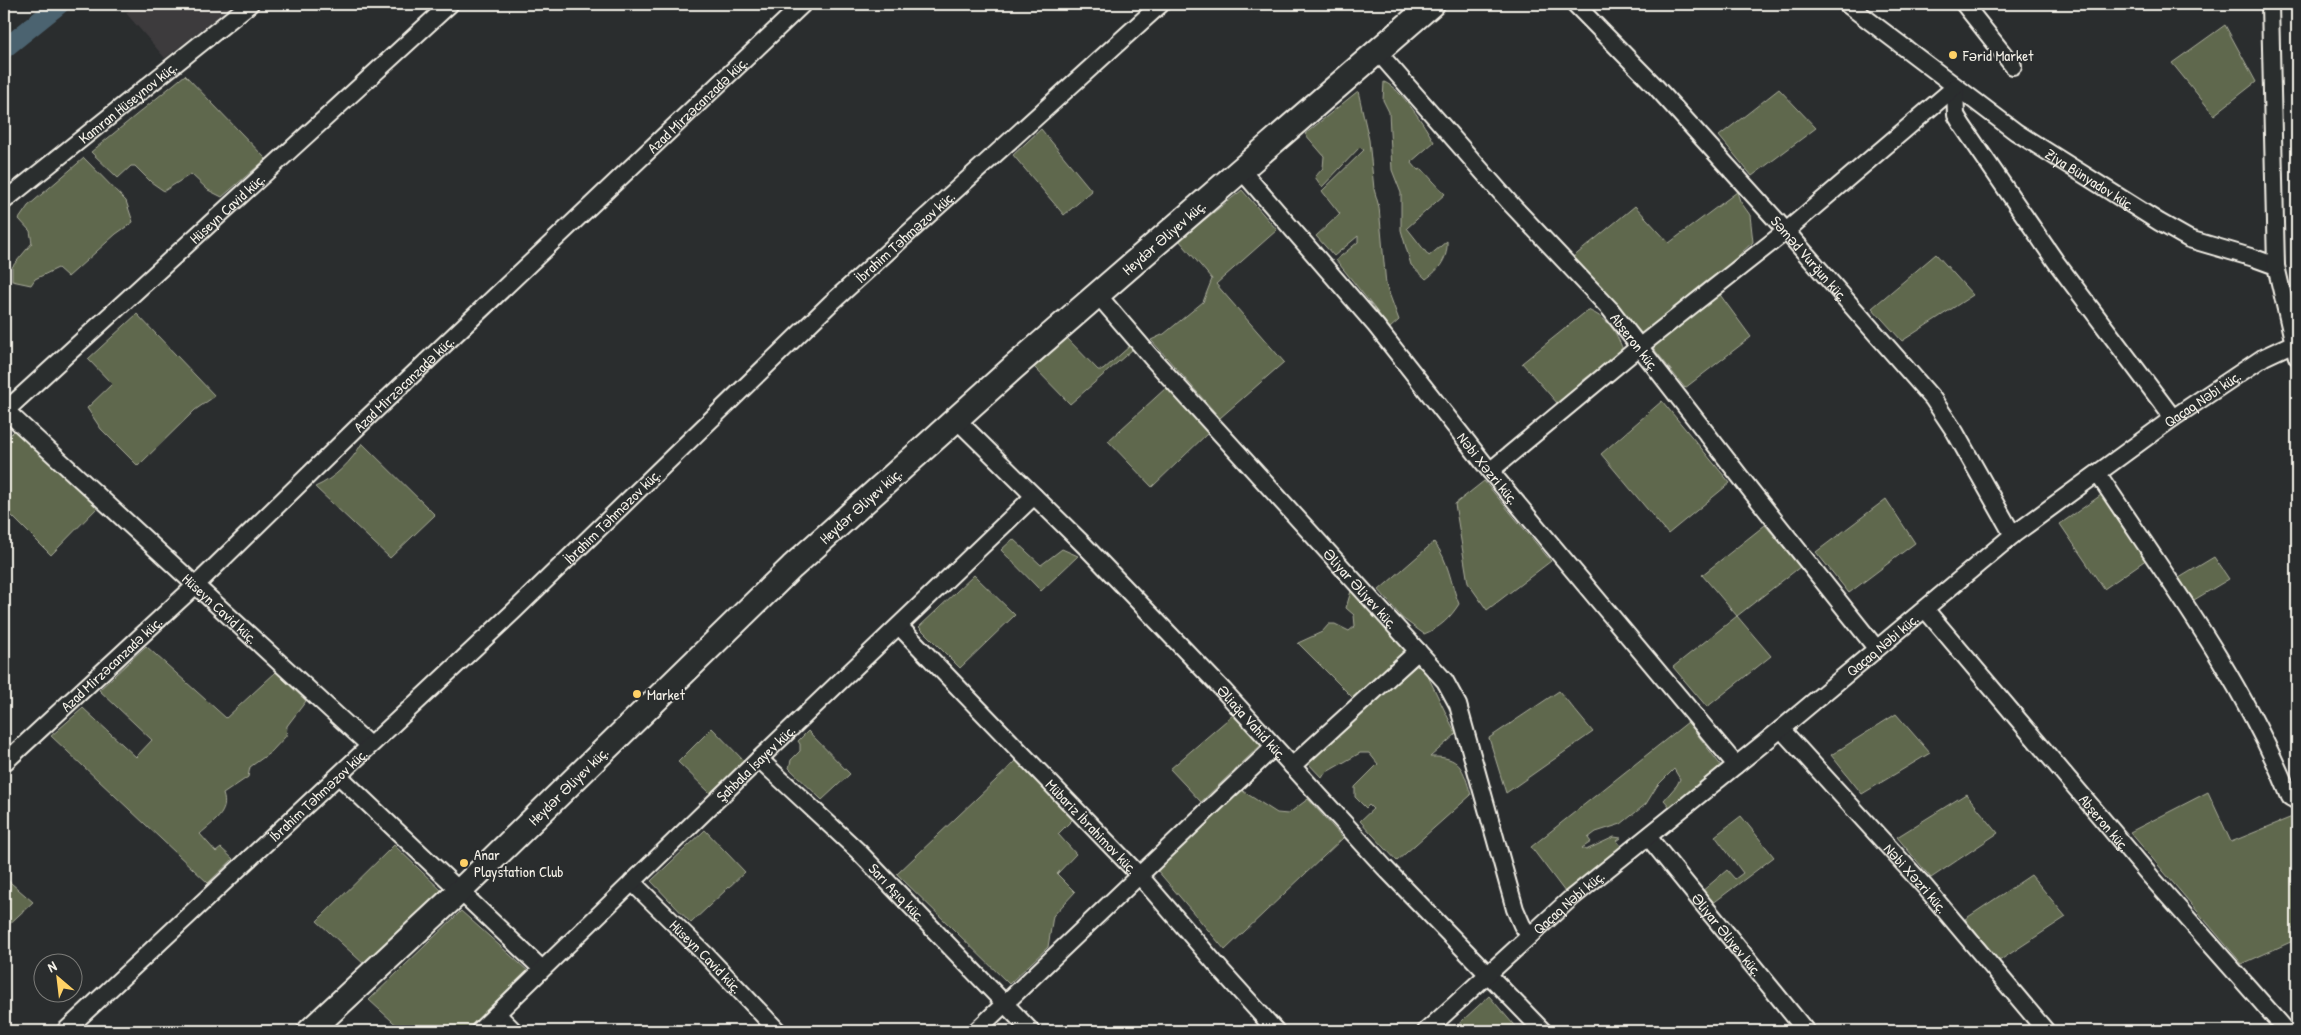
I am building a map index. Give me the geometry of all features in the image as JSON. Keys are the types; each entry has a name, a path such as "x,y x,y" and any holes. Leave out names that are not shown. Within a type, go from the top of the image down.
{"street":[{"name":"Kamran Hüseynov küç.","path":"4,201 250,4"},
{"name":"Hüseyn Cavid küç.","path":"369,745 4,411 450,4"},
{"name":"Azad Mirzəcanzadə küç.","path":"4,763 196,585 365,420 803,4"},
{"name":"İbrahim Təhməzov küç.","path":"65,1031 513,612 830,304 1161,4"},
{"name":"Heydər Əliyev küç.","path":"310,1031 460,891 792,567 1097,294 1242,171 1432,4"},
{"name":"Səməd Vurğun küç.","path":"1575,4 1656,87 1786,231 1933,399 1955,432 2013,535"},
{"name":"Ziya Bünyadov küç.","path":"1847,4 1867,8 1955,87 2016,132 2181,235 2276,266"},
{"path":"1964,4 2013,66"},
{"path":"2270,4 2276,266 2296,350"},
{"name":"Abşeron küç.","path":"1377,51 1509,202 1610,309 1876,648"},
{"path":"1490,471 1639,347 1786,231 1955,87"},
{"path":"1955,87 1956,114 1962,124 2056,262 2173,418"},
{"name":"Nəbi Xəzri küç.","path":"1242,171 1376,326 1490,471 1736,765"},
{"name":"Əliyar Əliyev küç.","path":"1097,294 1151,357 1445,681 1458,705 1514,909 1522,925 1530,935"},
{"name":"Qaçaq Nəbi küç.","path":"1426,1031 1569,900 1649,838 2013,535 2173,418 2264,357 2296,350"},
{"name":"Əliağa Vahid küç.","path":"956,419 1092,553 1385,868 1543,1031"},
{"path":"2098,474 2195,620 2246,702 2290,797 2297,801"},
{"name":"Şahbala İsayev küç.","path":"479,1031 759,759 1034,496"},
{"name":"Abşeron küç.","path":"1925,609 2151,877 2287,1031"},
{"name":"Mübariz İbrahimov küç.","path":"899,626 1139,875 1276,1031"},
{"path":"1292,766 1418,651"},
{"name":"Nəbi Xəzri küç.","path":"1781,729 1925,887 2046,1031"},
{"path":"976,1031 1274,747"},
{"name":"Sarı Aşıq küç.","path":"759,759 858,851 1031,1031"},
{"path":"339,776 542,969"},
{"name":"Əliyar Əliyev küç.","path":"1649,838 1806,1031"},
{"name":"Hüseyn Cavid küç.","path":"632,882 708,956 778,1031"},
{"path":"497,1014 514,1031"}],"shaded area":[{"path":"137,4 234,4 165,58 126,13"}],"green space":[{"path":"2225,25 2256,82 2214,115 2172,63"},
{"path":"185,75 266,159 222,197 208,190 191,174 164,191 151,182 135,166 131,166 118,178 91,152"},
{"path":"1384,82 1405,99 1434,142 1411,162 1418,170 1422,169 1445,194 1407,228 1429,256 1447,241 1446,253 1442,263 1426,279 1411,265 1401,230 1401,193 1392,170 1389,112 1383,100"},
{"path":"1779,89 1816,128 1752,176 1719,136"},
{"path":"1358,91 1369,140 1374,189 1379,207 1386,285 1399,320 1390,328 1336,260 1358,242 1358,236 1334,256 1316,236 1340,214 1322,191 1364,150 1360,147 1322,187 1315,177 1323,168 1324,156 1305,134"},
{"path":"1041,129 1092,191 1064,215 1013,155"},
{"path":"84,158 126,201 133,222 116,234 68,277 58,268 35,279 31,285 12,281 12,267 32,243 30,231 19,219 28,206"},
{"path":"1242,190 1277,230 1216,284 1284,362 1220,418 1151,340 1164,334 1203,302 1212,279 1179,240"},
{"path":"1737,192 1740,201 1750,215 1753,242 1726,267 1642,334 1572,258 1635,206 1669,243"},
{"path":"1936,254 1973,295 1902,341 1872,308"},
{"path":"1718,292 1751,337 1685,388 1651,345"},
{"path":"1588,310 1606,321 1617,336 1623,350 1582,381 1571,396 1558,404 1522,363"},
{"path":"137,314 215,396 195,410 138,466 101,429 87,408 112,384 88,359"},
{"path":"1066,337 1098,370 1103,370 1130,346 1133,349 1070,404 1033,366"},
{"path":"1167,387 1209,432 1152,487 1108,441"},
{"path":"1662,401 1730,483 1668,534 1601,454"},
{"path":"15,430 98,507 51,555 4,508 4,441"},
{"path":"362,443 435,515 390,558 315,487 342,469"},
{"path":"1484,481 1551,561 1487,610 1468,583 1455,504"},
{"path":"2104,493 2147,559 2104,589 2060,524"},
{"path":"1886,499 1915,543 1849,593 1816,552"},
{"path":"1765,525 1800,567 1737,616 1702,575"},
{"path":"1013,539 1041,565 1062,549 1078,556 1041,591 1001,550"},
{"path":"1434,542 1446,564 1459,604 1444,622 1424,634 1402,618 1379,590"},
{"path":"2214,557 2229,579 2194,600 2179,578"},
{"path":"974,575 1015,615 960,668 919,627"},
{"path":"1351,591 1407,649 1353,698 1298,643 1322,632 1329,624 1335,624 1349,631 1355,626 1354,615 1346,608"},
{"path":"1737,616 1771,656 1707,707 1673,667"},
{"path":"146,646 226,718 276,672 306,701 287,726 286,736 271,752 250,767 248,777 223,794 225,801 222,812 200,834 216,852 221,848 233,859 208,883 51,736 83,708 136,757 152,740 99,690"},
{"path":"1421,662 1456,734 1430,757 1448,759 1459,766 1466,778 1471,795 1397,861 1360,821 1373,809 1369,805 1366,808 1355,797 1355,787 1378,764 1369,753 1360,753 1325,773 1322,778 1306,761"},
{"path":"1559,691 1593,732 1506,793 1489,738"},
{"path":"1234,714 1262,744 1201,802 1170,769"},
{"path":"1896,714 1930,753 1862,794 1831,755"},
{"path":"1688,722 1722,767 1671,808 1664,800 1680,779 1674,769 1657,786 1646,804 1621,824 1596,832 1588,838 1591,842 1582,848 1586,850 1614,837 1621,838 1617,841 1622,847 1565,892 1531,847"},
{"path":"712,728 744,761 710,793 678,762"},
{"path":"808,731 850,774 822,800 789,768 791,760 800,751 798,741"},
{"path":"1016,761 1074,818 1058,834 1076,854 1057,874 1075,892 1053,916 1048,947 1009,984 897,874"},
{"path":"1241,790 1277,813 1288,814 1308,799 1343,838 1225,950 1157,870"},
{"path":"2208,792 2231,842 2297,815 2297,926 2292,929 2295,940 2242,964 2130,832"},
{"path":"1966,794 1998,833 1931,878 1897,837"},
{"path":"1741,816 1774,857 1712,904 1701,892 1727,870 1735,879 1743,873 1715,836"},
{"path":"705,830 745,872 691,923 651,881"},
{"path":"394,845 443,892 365,965 317,921"},
{"path":"2031,875 2066,917 1999,961 1965,919"},
{"path":"4,877 33,902 4,929"},
{"path":"461,911 528,971 466,1031 403,1031 369,1000"},
{"path":"1489,996 1519,1031 1451,1031"}],"waterway":[{"path":"4,49 60,4"}],"place":[{"name":"Fərid Market","path":"1953,55"},
{"name":"Market","path":"637,694"},
{"name":"Anar Playstation Club","path":"464,863"}]}
